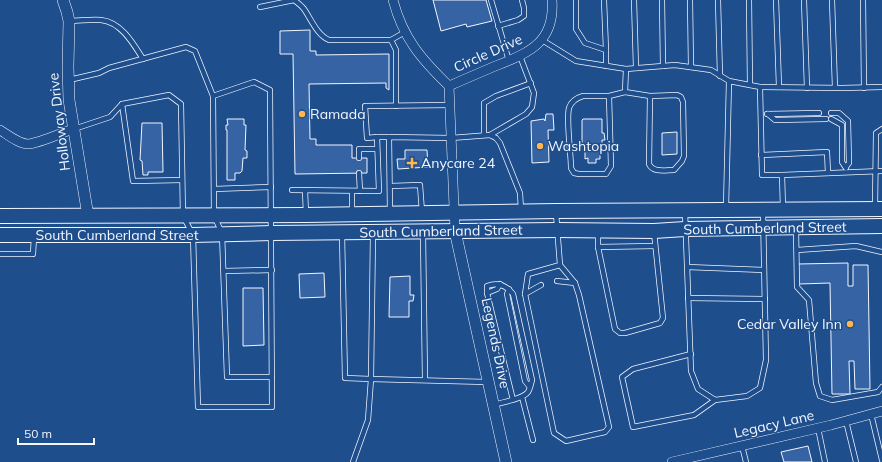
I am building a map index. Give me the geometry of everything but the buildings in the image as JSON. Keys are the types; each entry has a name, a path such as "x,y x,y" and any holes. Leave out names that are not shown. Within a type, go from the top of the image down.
{"main road":[{"name":"South Cumberland Street","path":"0,216 214,216 521,211 878,209"},
{"name":"South Cumberland Street","path":"0,235 193,235 222,233 557,230 654,231 685,229 882,226"}],"street":[{"name":"Holloway Drive","path":"63,0 69,21 68,80 73,129 88,216"},
{"path":"393,0 397,15 405,32 419,54 449,86 455,231"},
{"name":"Circle Drive","path":"449,86 509,61 532,49 542,40 549,27 552,12 552,0"},
{"path":"0,130 27,144 73,129"},
{"name":"Legends Drive","path":"455,231 506,462"},
{"name":"Legacy Lane","path":"672,462 818,428 882,411"}],"lane":[{"path":"260,7 294,0 303,8 311,22 324,38 329,40 391,40 405,32"},
{"path":"491,0 509,61"},
{"path":"498,26 518,20 524,16 522,0"},
{"path":"576,0 576,29 585,43 606,50"},
{"path":"604,0 606,66"},
{"path":"634,0 636,68"},
{"path":"662,0 664,66"},
{"path":"690,0 692,67"},
{"path":"718,0 720,76"},
{"path":"749,0 750,85"},
{"path":"776,0 779,88"},
{"path":"804,0 808,88"},
{"path":"832,0 836,88"},
{"path":"863,0 864,88"},
{"path":"69,21 100,20 108,22 121,29 135,46 143,59"},
{"path":"391,40 396,50 396,106"},
{"path":"542,40 576,61 626,69 675,65 692,67 712,70 729,81 760,87 882,87"},
{"path":"68,80 100,73 108,68 186,47 195,51 213,96 214,216 222,233 227,378 272,377"},
{"path":"450,105 365,106 367,138 451,138 490,134 526,114 532,107 534,93 520,56"},
{"path":"625,92 626,69"},
{"path":"726,210 729,81"},
{"path":"73,129 110,117 122,104 169,95 182,104 183,216 193,235 198,407 272,407 270,90 254,82 213,96"},
{"path":"484,135 484,103 496,96 530,83"},
{"path":"760,87 762,175 828,173 846,169 882,171"},
{"path":"609,96 611,166 606,174 574,173 571,168 568,115 571,104 579,97 609,96 625,92 650,96 677,95 681,97 683,102 684,156 682,161 674,170 654,170 648,164 650,96"},
{"path":"122,104 133,181 182,180"},
{"path":"811,119 819,113"},
{"path":"761,114 826,113"},
{"path":"831,113 839,113 848,121 850,164 846,169"},
{"path":"768,114 775,120 826,119"},
{"path":"832,119 842,125 842,162 846,169"},
{"path":"878,209 875,171 876,132 882,129"},
{"path":"490,134 500,143 517,184 520,193 521,211"},
{"path":"292,190 379,191 377,137"},
{"path":"389,137 390,214"},
{"path":"359,158 359,149 377,148"},
{"path":"761,155 827,152 828,173"},
{"path":"359,173 360,191"},
{"path":"782,174 783,210"},
{"path":"390,186 420,185 422,213"},
{"path":"214,189 271,187"},
{"path":"305,190 306,215"},
{"path":"352,191 352,214"},
{"path":"686,210 685,229 691,371 698,389 715,400"},
{"path":"690,354 633,369 622,377 633,427 694,415 715,400 747,396 760,388 766,360 763,210"},
{"path":"556,211 560,265 575,283 579,295 609,427 605,432 566,441 554,433 525,294 528,274 560,265"},
{"path":"796,228 797,287 809,300 816,383 820,396 832,400 855,397 878,392 882,387"},
{"path":"598,231 598,247 615,329 620,333 625,333 660,323 664,318 654,231"},
{"path":"342,232 345,378 489,382"},
{"path":"353,462 368,420 371,379 373,232"},
{"path":"423,232 425,380"},
{"path":"0,254 33,254 34,235"},
{"path":"598,247 656,246"},
{"path":"797,250 856,246 882,252"},
{"path":"687,267 764,270"},
{"path":"224,271 272,270"},
{"path":"557,281 575,283"},
{"path":"494,405 513,400 522,397 527,393 532,380 513,294 509,289 500,284 492,284 487,286 487,293 513,400"},
{"path":"525,294 542,285"},
{"path":"688,298 765,299"},
{"path":"522,397 533,440"},
{"path":"871,414 882,460"},
{"path":"846,421 856,462"},
{"path":"818,428 826,462"},
{"path":"742,446 746,462"}],"place":[{"name":"Ramada","path":"302,114"},
{"name":"Washtopia","path":"540,146"},
{"name":"Anycare 24","path":"412,163"},
{"name":"Cedar Valley Inn","path":"850,324"}]}
